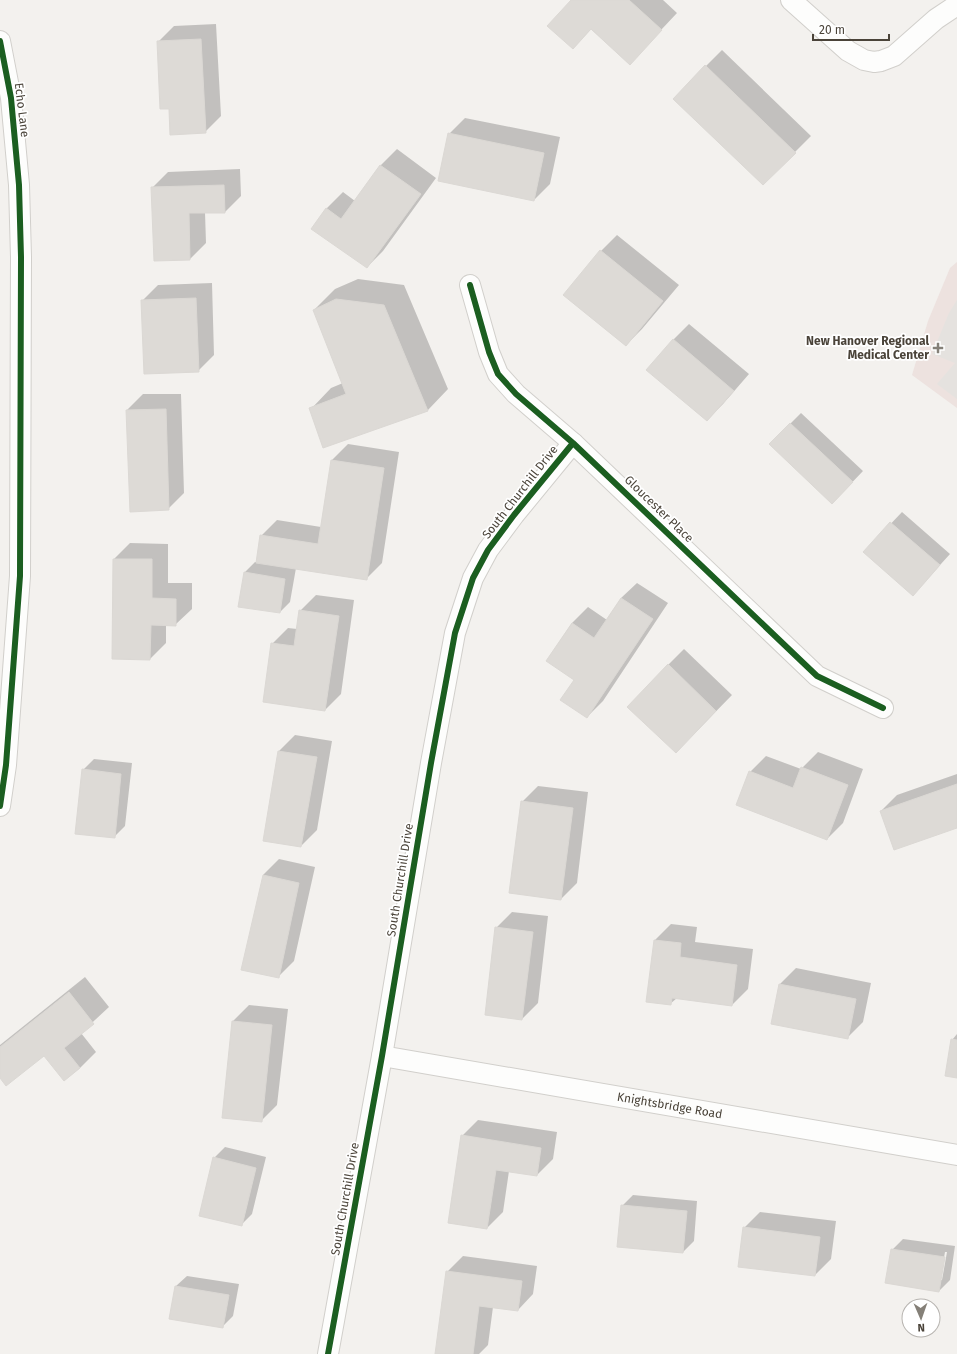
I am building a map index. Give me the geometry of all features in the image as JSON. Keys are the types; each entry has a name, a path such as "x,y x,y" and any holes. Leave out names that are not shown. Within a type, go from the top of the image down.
{"street":[{"path":"791,0 848,51 864,60 874,62 894,56 936,19 957,4"},
{"name":"Echo Lane","path":"0,41 11,98 18,177 21,257 20,576 6,765 0,806"},
{"name":"Gloucester Place","path":"470,285 489,352 498,374 516,394 573,443 817,676 883,708"},
{"name":"South Churchill Drive","path":"328,1354 382,1056 431,763 455,633 473,578 488,550 514,515 573,443"},
{"name":"Knightsbridge Road","path":"382,1056 957,1155"}],"shaded area":[{"name":"New Hanover Regional Medical Center","path":"957,262 957,408 912,375 928,321 950,268"},
{"path":"957,300 957,399 937,384 955,363 932,354 949,313"}],"building":[{"path":"571,0 629,0 662,30 630,65 591,29 573,49 547,26"},
{"path":"201,39 206,133 170,135 169,109 160,109 157,41"},
{"path":"705,65 796,153 763,185 673,99"},
{"path":"448,133 544,153 534,201 438,181"},
{"path":"380,165 421,194 367,268 311,229 326,208 341,219"},
{"path":"224,185 225,213 189,213 190,260 154,261 151,187"},
{"path":"600,250 663,301 626,346 563,295"},
{"path":"196,298 199,372 144,374 141,300"},
{"path":"336,299 384,305 428,411 323,448 309,408 346,394 313,310"},
{"path":"673,339 734,391 707,421 646,370"},
{"path":"166,409 169,510 130,512 126,410"},
{"path":"790,423 853,482 832,504 769,444"},
{"path":"331,460 384,468 367,580 256,563 260,535 318,544"},
{"path":"890,522 940,565 913,596 863,552"},
{"path":"113,559 152,559 152,598 176,599 176,626 151,625 150,660 112,659"},
{"path":"244,572 285,579 280,613 238,607"},
{"path":"621,598 653,619 587,718 560,700 574,680 546,661 572,623 594,638"},
{"path":"299,610 339,616 325,711 263,702 271,643 294,646"},
{"path":"668,664 716,711 676,753 627,707"},
{"path":"278,751 317,757 301,847 263,841"},
{"path":"801,767 848,785 827,840 736,805 749,771 793,788"},
{"path":"82,769 121,774 115,838 75,834"},
{"path":"957,784 957,828 894,850 880,811"},
{"path":"521,801 573,808 561,900 509,893"},
{"path":"263,875 299,883 279,978 241,970"},
{"path":"495,927 533,932 522,1020 485,1015"},
{"path":"654,940 681,943 680,957 737,965 732,1006 672,998 671,1005 646,1002"},
{"path":"779,984 856,999 848,1039 771,1024"},
{"path":"69,992 94,1024 64,1048 80,1068 64,1081 44,1056 6,1086 0,1078 0,1047"},
{"path":"232,1021 272,1025 262,1122 222,1118"},
{"path":"951,1039 957,1040 957,1078 945,1076"},
{"path":"461,1135 541,1148 537,1176 496,1170 487,1229 448,1223"},
{"path":"213,1157 256,1168 242,1226 199,1216"},
{"path":"621,1205 687,1211 683,1253 617,1247"},
{"path":"743,1227 820,1237 815,1276 738,1267"},
{"path":"891,1249 945,1257 939,1292 885,1283"},
{"path":"446,1271 522,1281 518,1311 479,1306 473,1354 435,1354"},
{"path":"175,1286 229,1295 223,1328 169,1319"}],"cycle path":[{"path":"0,41 11,98 19,185 21,257 20,576 6,765 0,806"},
{"path":"470,285 489,352 498,374 516,394 573,443 817,676 883,708"},
{"path":"328,1354 382,1056 431,763 455,633 473,578 488,550 514,515 573,443"}],"place":[{"name":"New Hanover Regional Medical Center","path":"938,348"}]}
